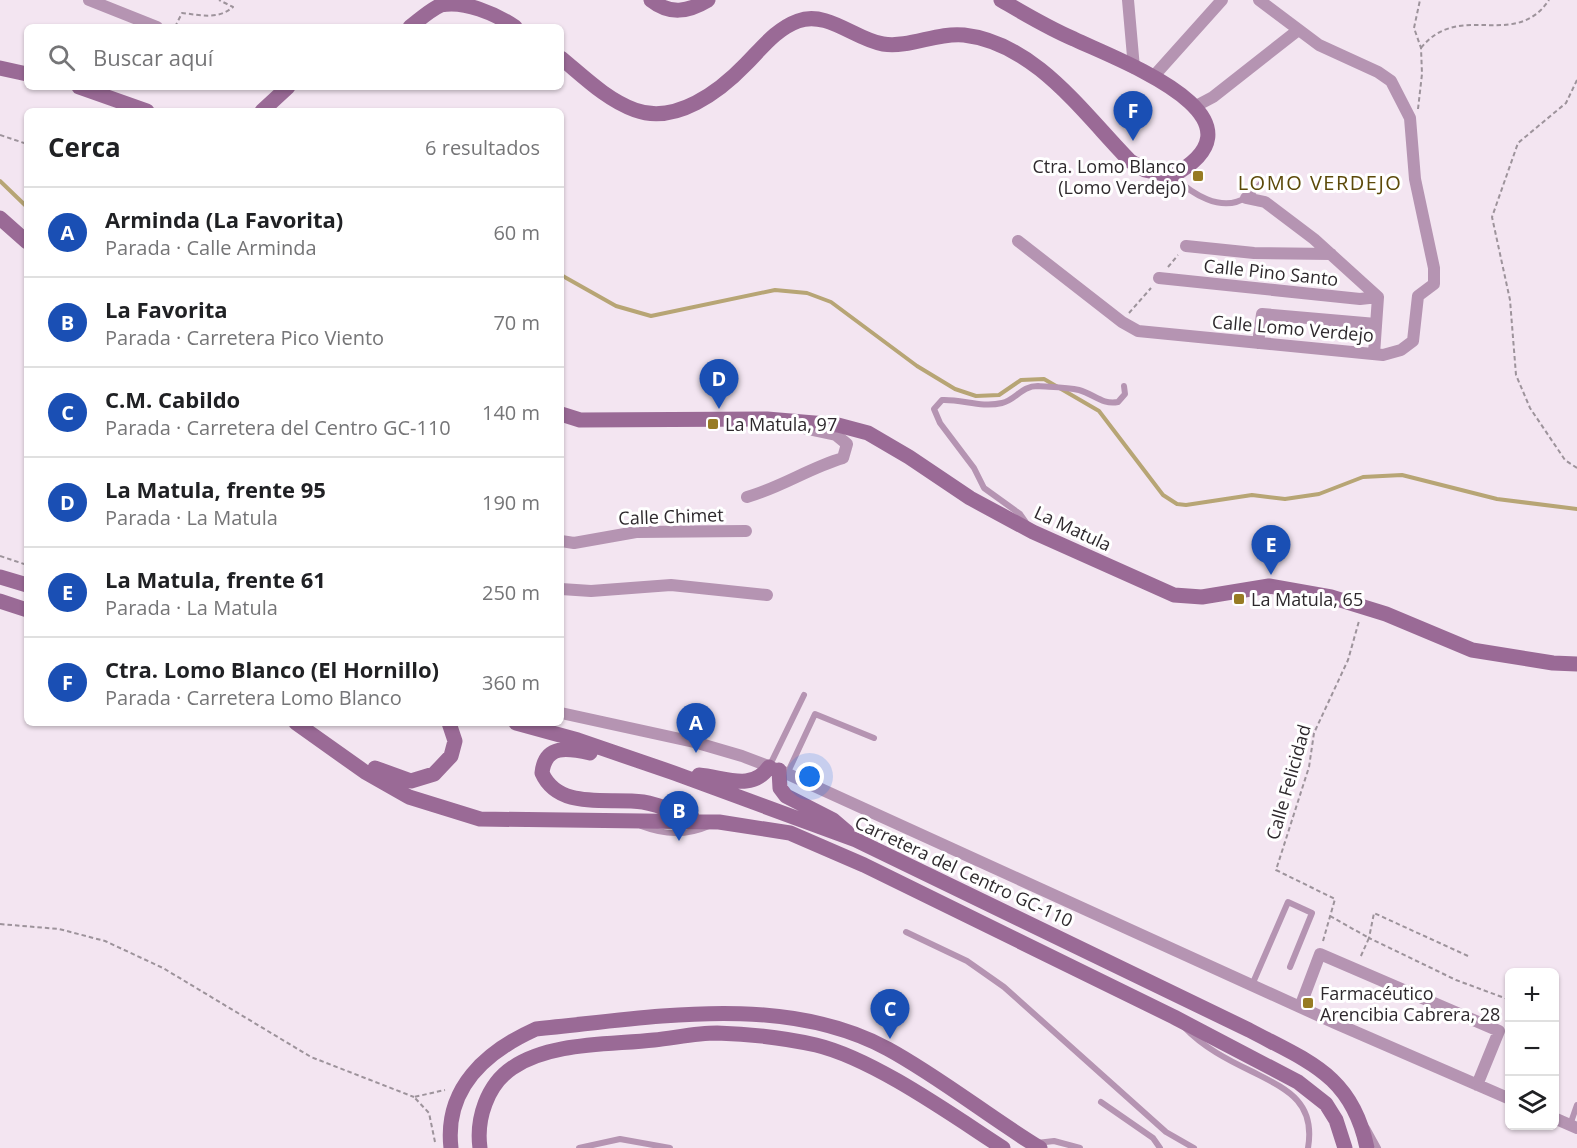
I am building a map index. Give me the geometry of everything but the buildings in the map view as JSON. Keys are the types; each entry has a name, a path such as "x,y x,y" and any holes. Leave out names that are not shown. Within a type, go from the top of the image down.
{"main road":[{"path":"651,0 663,9 680,12 708,0"},
{"path":"564,60 621,104 638,111 663,113 689,106 724,86 782,28 800,19 830,22 865,39 885,44 962,34 1011,47 1061,90 1130,161 1145,170 1172,176 1193,165 1207,149 1208,135 1205,123 1191,101 1153,77 1046,26 1001,0"},
{"path":"414,24 441,4 461,2 485,10 510,24"},
{"path":"0,68 24,73"},
{"path":"88,90 138,108"},
{"path":"265,108 285,90"},
{"path":"0,218 24,239"},
{"name":"La Matula","path":"564,415 580,420 767,419 838,425 867,433 909,457 970,498 1032,532 1173,596 1202,597 1269,586 1331,597 1472,650 1553,663 1577,664"},
{"path":"0,577 24,584"},
{"path":"0,601 24,609"},
{"path":"300,726 365,772 409,797 480,819 713,822"},
{"path":"331,748 390,775 411,781 423,779 443,768 451,756 455,741 450,726"},
{"name":"Carretera del Centro GC-110","path":"527,726 578,740 674,772 856,840 1249,1030 1303,1059 1336,1081 1359,1118 1367,1148"},
{"path":"713,822 642,802 570,798 556,793 542,773 546,758 552,752 566,748 674,772 722,777 745,783 755,781 778,770 780,788 786,796 833,820 856,840"},
{"name":"Carretera del Centro GC-110","path":"713,822 790,833 864,865 1260,1060 1315,1094 1326,1104 1336,1120 1345,1148"},
{"path":"451,1148 453,1115 463,1087 490,1054 510,1040 536,1029 734,1012 830,1025 887,1049 1036,1146"},
{"path":"480,1148 478,1132 487,1099 498,1081 513,1068 557,1050 716,1033 817,1046 849,1058 943,1108 1003,1148"}],"street":[{"path":"89,0 149,24"},
{"path":"1128,0 1134,68"},
{"path":"1153,77 1222,0"},
{"name":"Calle Lomo Verdejo","path":"1018,241 1122,322 1138,331 1374,354 1401,351 1413,341 1418,296 1434,284 1434,268 1415,179 1410,118 1391,81 1378,72 1318,45 1259,0"},
{"path":"1196,106 1213,97 1297,31"},
{"path":"1246,198 1265,202 1330,254 1378,297 1374,354"},
{"path":"1186,246 1254,253 1330,254"},
{"name":"Calle Pino Santo","path":"1159,278 1360,299 1378,297"},
{"path":"1258,343 1262,314 1376,324"},
{"path":"747,497 776,489 819,465 843,458 847,444 836,435 767,419"},
{"name":"Calle Chimet","path":"564,541 574,543 636,532 746,531"},
{"path":"564,589 591,591 671,585 767,595"},
{"path":"564,714 694,742 742,756 778,770 1300,1007 1505,1097"},
{"path":"1300,1007 1320,954 1499,1031 1477,1085"},
{"path":"1559,1120 1574,1126"}],"lane":[{"path":"1172,176 1191,193 1209,200 1227,203 1246,198 1264,180"},
{"path":"1032,532 1020,514 984,489 974,468 940,423 934,409 942,400 976,405 1004,403 1026,387 1037,386 1080,390 1107,404 1118,402 1125,394 1124,386"},
{"path":"778,770 804,695"},
{"path":"778,770 815,714 874,738"},
{"path":"1252,985 1288,902 1312,913 1290,967"},
{"path":"906,932 967,961 1004,987 1166,1132 1194,1148"},
{"path":"1174,1017 1198,1041 1292,1093 1308,1119 1311,1134 1308,1148"},
{"path":"1101,1102 1153,1138 1161,1148"},
{"path":"1574,1126 1577,1105"},
{"path":"1359,1118 1378,1148"},
{"path":"579,1148 620,1139 670,1148"},
{"path":"1036,1146 1054,1141 1080,1148"}],"path":[{"path":"176,24 182,13 211,16 225,14 233,7 219,0"},
{"path":"1410,118 1420,107 1421,48 1414,28 1420,0"},
{"path":"1524,16 1542,10 1549,0"},
{"path":"1421,48 1425,38"},
{"path":"1577,80 1566,103 1518,143 1492,217 1495,241 1510,300 1516,375 1530,408 1565,460 1577,468"},
{"path":"0,135 24,143"},
{"path":"0,556 24,564"},
{"name":"Calle Felicidad","path":"1330,916 1335,899 1276,870 1310,766 1314,733 1348,660 1362,607"},
{"path":"1355,969 1369,938 1374,913 1468,956"},
{"path":"1320,954 1330,916 1369,938 1456,980 1505,998"},
{"path":"0,924 59,929 105,941 163,968 311,1057 414,1097 429,1113 437,1148"},
{"path":"414,1097 463,1087"}],"waterway":[{"path":"0,181 24,204"},
{"path":"564,277 616,306 651,316 775,290 807,293 831,302 917,366 955,389 976,396 999,395 1021,380 1044,379 1099,411 1163,495 1177,504 1186,505 1252,495 1285,499 1319,494 1363,477 1402,475 1497,499 1577,509"}],"place":[{"name":"Ctra. Lomo Blanco (El Hornillo)","path":"1133,141"},
{"name":"Ctra. Lomo Blanco (Lomo Verdejo)","path":"1198,176"},
{"name":"La Matula, frente 95","path":"719,409"},
{"name":"La Matula, 97","path":"713,424"},
{"name":"La Matula, frente 61","path":"1271,575"},
{"name":"La Matula, 65","path":"1239,599"},
{"name":"Arminda (La Favorita)","path":"696,753"},
{"name":"La Favorita","path":"679,841"},
{"name":"Farmacéutico Arencibia Cabrera, 28","path":"1308,1003"},
{"name":"C.M. Cabildo","path":"890,1039"}],"district":[{"name":"LOMO VERDEJO","path":"1320,182"}]}
